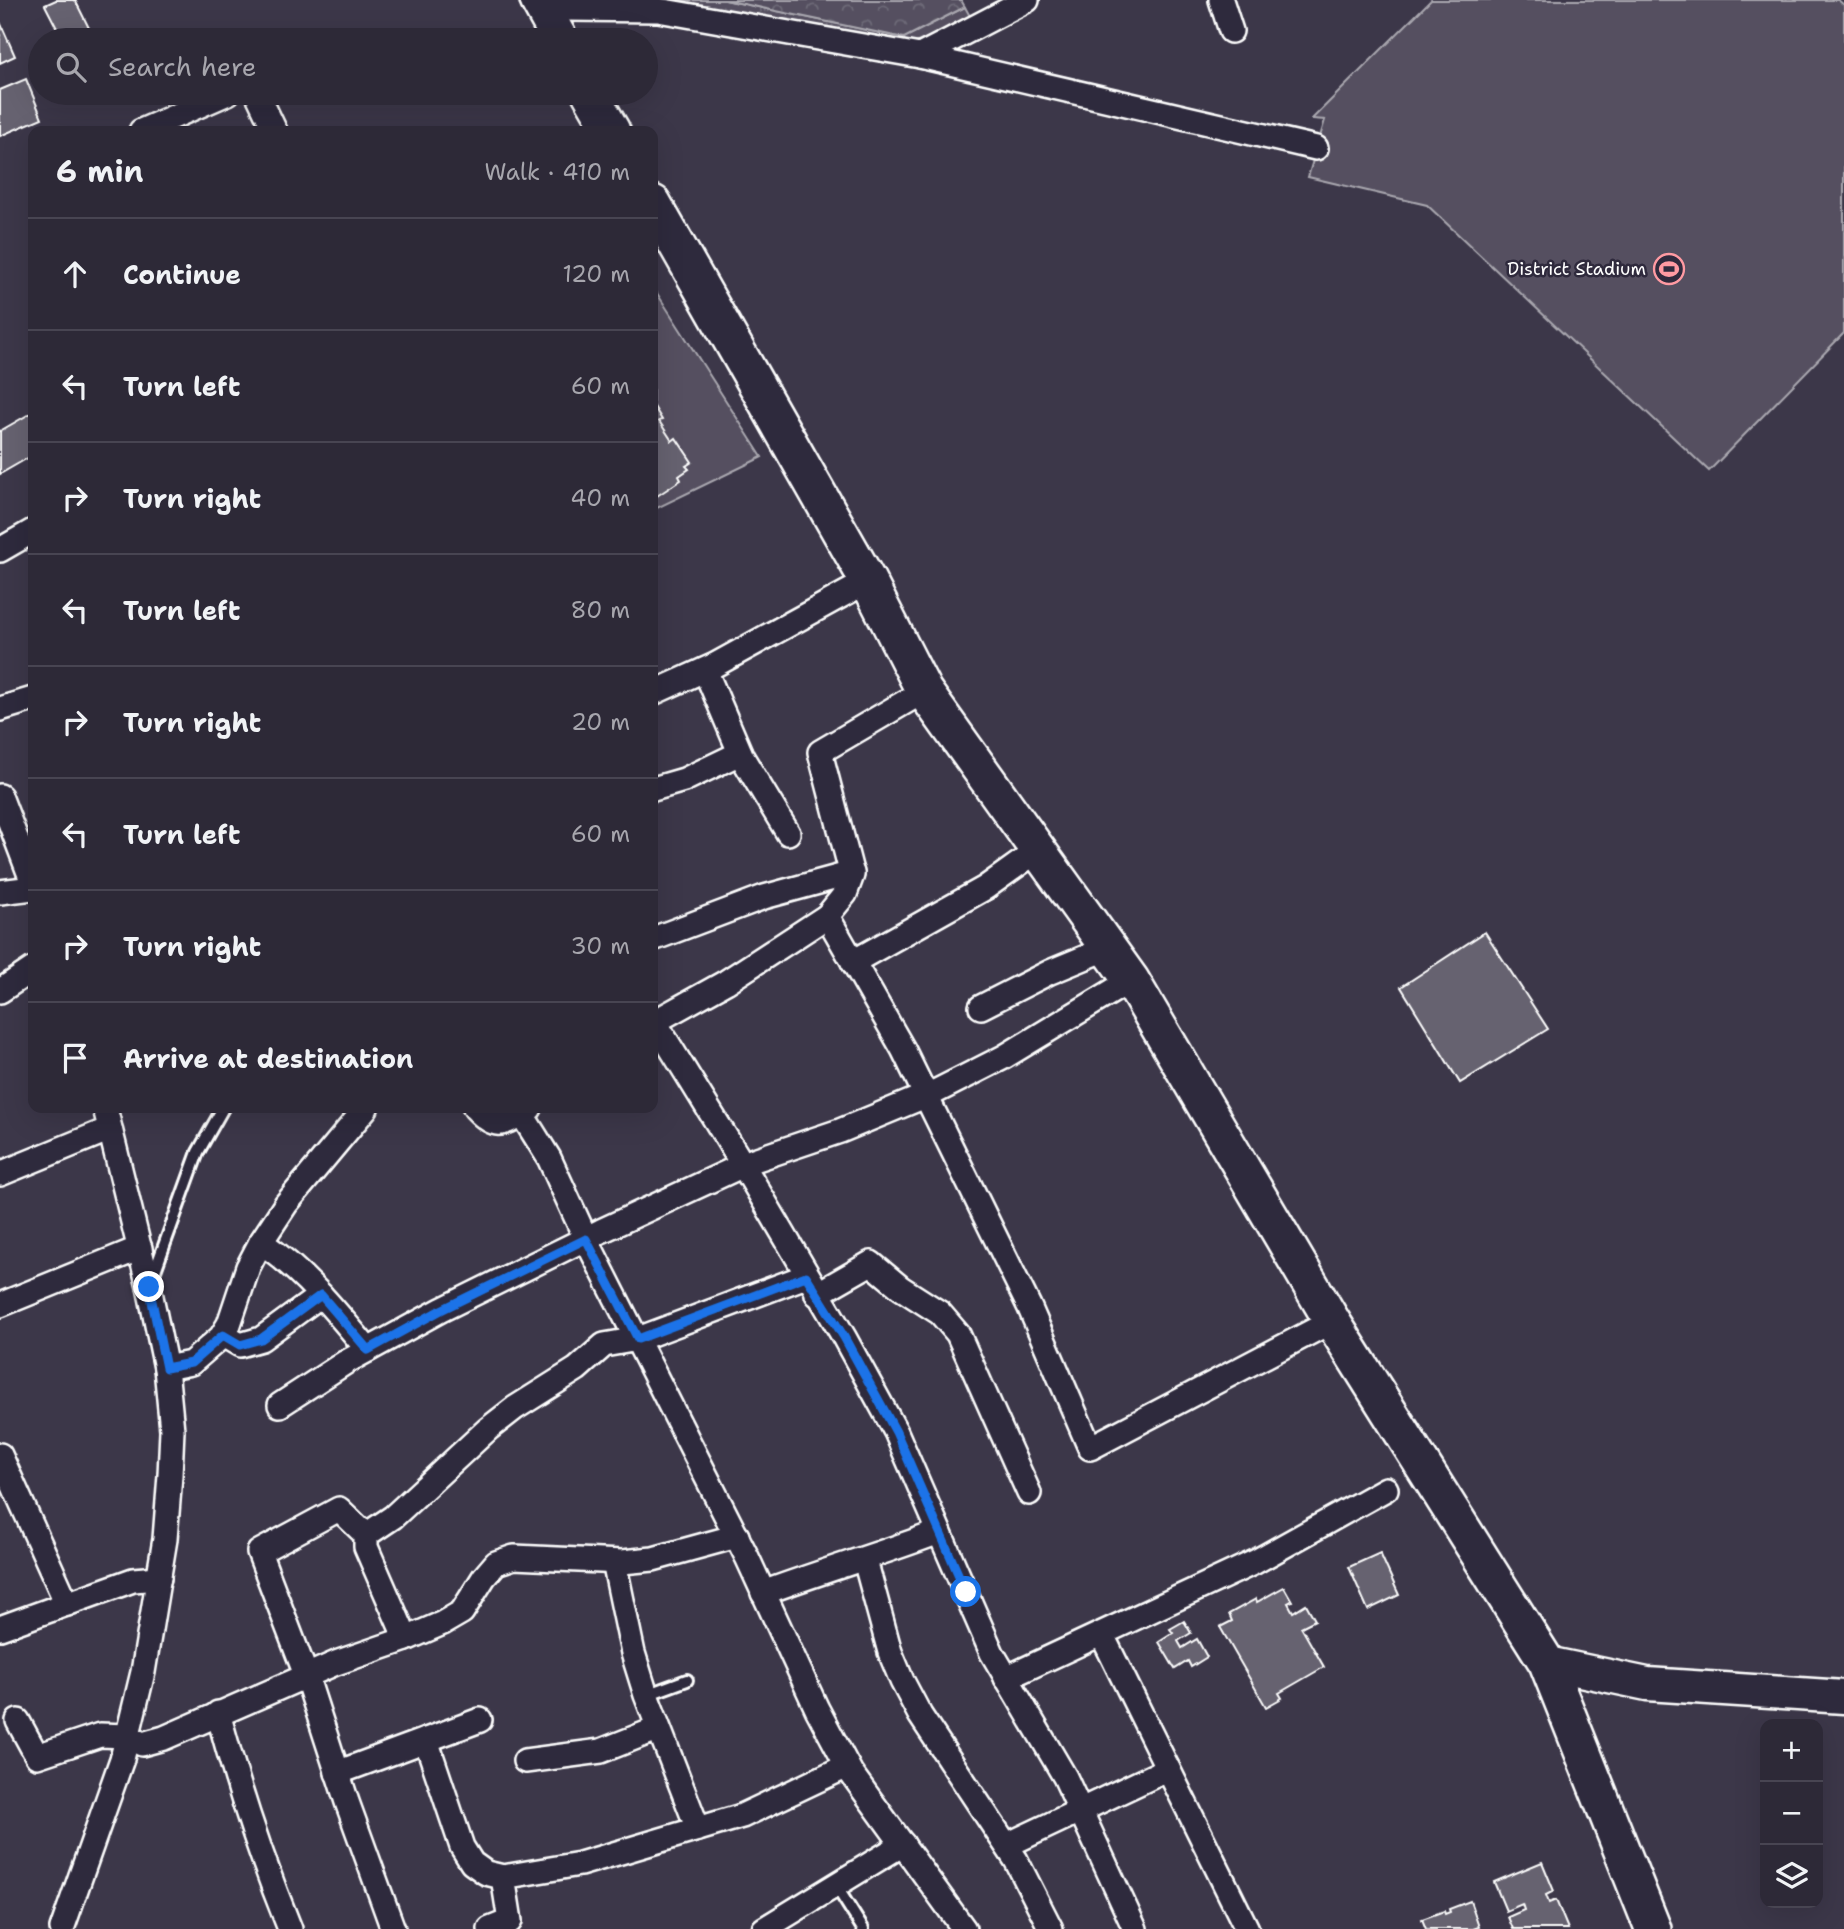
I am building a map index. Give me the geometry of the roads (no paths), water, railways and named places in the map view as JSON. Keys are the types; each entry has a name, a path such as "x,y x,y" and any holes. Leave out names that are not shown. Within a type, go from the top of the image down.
{"main road":[{"path":"538,0 553,28"},
{"path":"597,105 609,126"},
{"path":"658,212 868,581 924,691 1131,980 1332,1321 1547,1663 1653,1929"},
{"path":"1547,1663 1647,1684 1844,1697"}],"street":[{"path":"549,0 567,9 658,10 920,55 1316,148"},
{"path":"920,55 1027,0"},
{"path":"1221,0 1231,32"},
{"path":"152,126 201,105"},
{"path":"263,105 273,126"},
{"path":"0,551 28,534"},
{"path":"658,691 705,670 868,581"},
{"path":"705,670 740,753 788,833"},
{"path":"658,1027 827,916 845,894 852,873 820,752 924,691"},
{"path":"0,709 28,701"},
{"path":"658,788 684,780 740,753"},
{"path":"0,796 23,829 28,858"},
{"path":"853,962 985,888 1038,850"},
{"path":"658,937 764,897 852,873"},
{"path":"0,892 28,887"},
{"path":"827,916 903,1049 926,1095 1029,1306 1090,1448 1332,1321"},
{"path":"981,1007 1050,972 1108,948"},
{"path":"0,991 28,972"},
{"path":"280,1405 368,1350 441,1310 743,1165 840,1131 926,1095 1004,1057 1131,980"},
{"path":"658,1031 743,1165 844,1337 896,1432 992,1653 1065,1777 1135,1929"},
{"path":"166,1368 191,1363 223,1335 248,1267 261,1242 286,1204 362,1113"},
{"path":"480,1113 487,1121 498,1123 520,1113"},
{"path":"528,1113 586,1239 737,1536 817,1709 847,1766 964,1929"},
{"path":"0,1174 108,1118 166,1368 172,1430 165,1539 144,1672 122,1759 62,1929"},
{"path":"261,1242 291,1263 368,1350"},
{"path":"0,1305 140,1248"},
{"path":"366,1535 393,1517 455,1457 514,1408 577,1369 604,1345 638,1339 812,1285 871,1263 901,1288 940,1312 958,1334 1029,1493"},
{"path":"223,1335 240,1345 261,1339 321,1295"},
{"path":"0,1455 11,1503 67,1604"},
{"path":"1006,1678 1255,1562 1386,1489"},
{"path":"393,1929 337,1773 306,1675 259,1552 338,1509 366,1535 366,1547 406,1639"},
{"path":"763,1593 939,1532"},
{"path":"18,1721 37,1756 100,1735 127,1736 142,1744 164,1738 306,1675 406,1639 462,1612 496,1563 514,1557 614,1562 653,1559 737,1536"},
{"path":"864,1560 890,1652 902,1681 920,1715 1007,1845 1051,1929"},
{"path":"614,1562 633,1653 646,1695 698,1829"},
{"path":"0,1628 132,1580 159,1578"},
{"path":"1102,1635 1247,1929"},
{"path":"218,1713 240,1794 290,1929"},
{"path":"337,1773 480,1720"},
{"path":"525,1761 601,1751 657,1729"},
{"path":"426,1740 461,1846 472,1863 486,1873 503,1877 580,1864 742,1816 847,1766"},
{"path":"1007,1845 1168,1769"},
{"path":"764,1929 903,1844"},
{"path":"503,1877 505,1926"}],"lane":[{"path":"149,1287 198,1152 220,1113"},
{"path":"646,1695 687,1680"},
{"path":"836,1886 863,1929"}],"place":[{"name":"District Stadium","path":"1669,269"}]}
